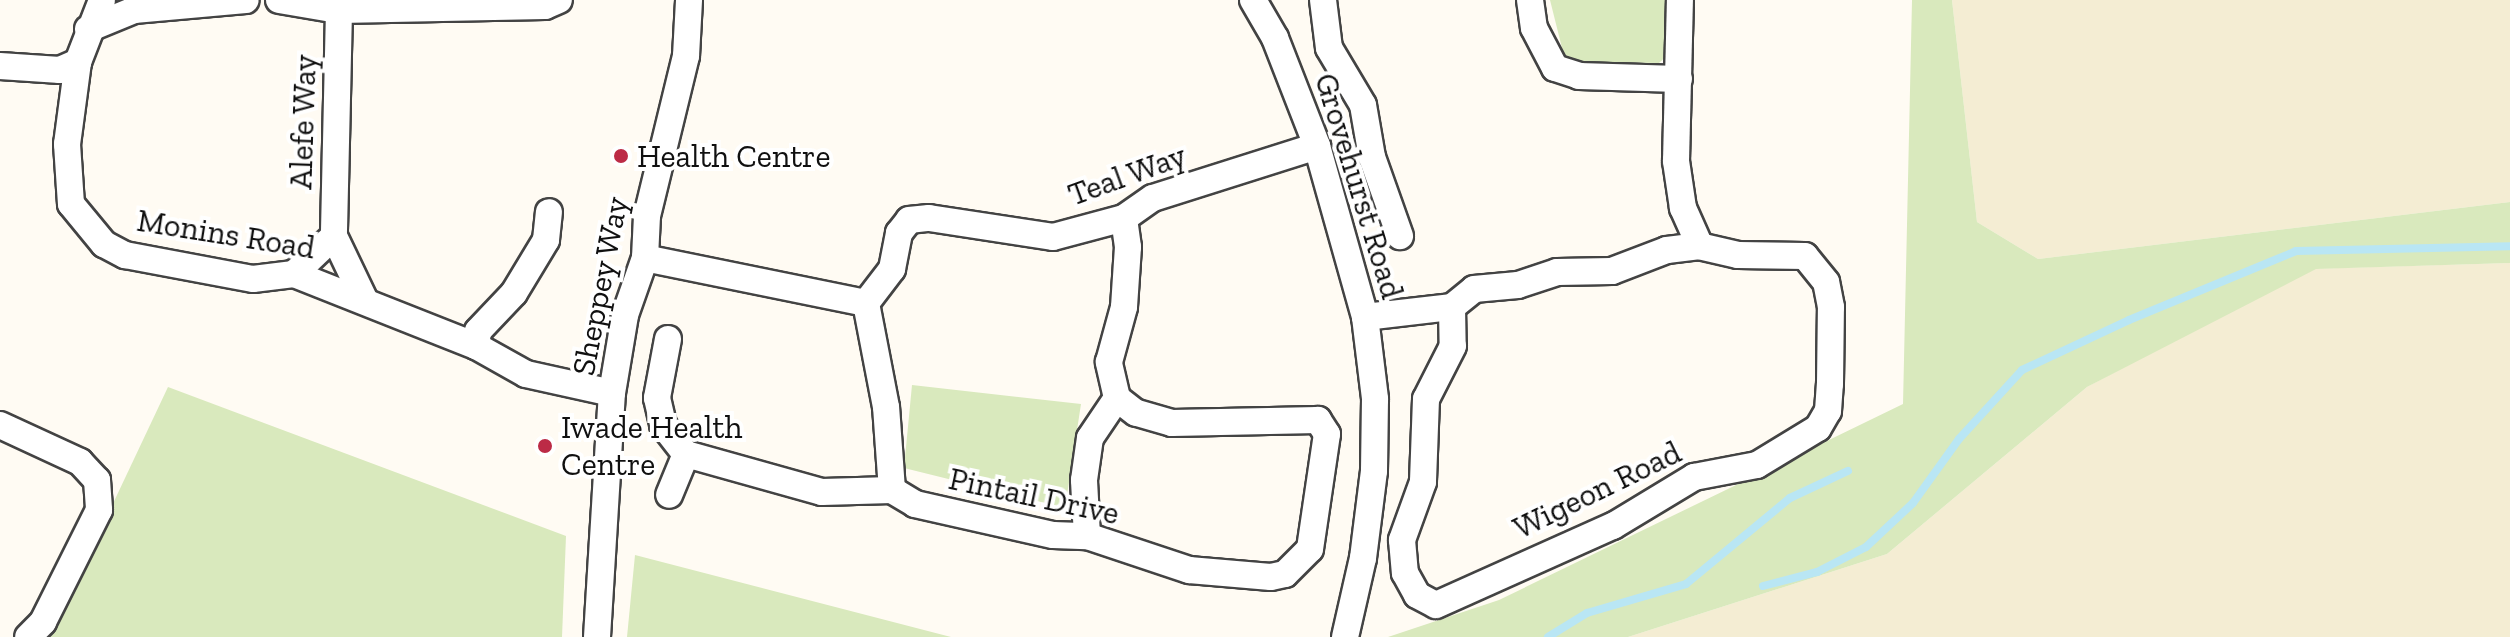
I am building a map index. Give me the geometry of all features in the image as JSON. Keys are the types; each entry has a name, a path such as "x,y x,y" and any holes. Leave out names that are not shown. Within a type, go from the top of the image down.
{"street":[{"name":"Monins Road","path":"102,0 88,29 78,62 67,144 71,204 104,244 125,255 253,279 294,274 364,299 476,346 526,374 612,393"},
{"path":"88,29 134,10 246,0"},
{"path":"279,0 339,10 431,4 545,6 559,0"},
{"name":"Sheppey Way","path":"597,637 612,393 625,315 645,258 647,216 686,56 689,0"},
{"name":"Grovehurst Road","path":"1253,0 1275,38 1317,146 1365,317 1375,399 1374,471 1363,558 1345,637"},
{"path":"1323,0 1329,48 1354,82 1363,105 1372,157 1400,236"},
{"path":"1530,0 1539,41 1555,68 1579,76 1679,79"},
{"path":"1365,317 1452,307 1474,289 1518,285 1557,272 1612,271 1667,250 1700,246 1683,208 1676,161 1680,0"},
{"name":"Alefe Way","path":"339,10 334,236 364,299"},
{"path":"0,66 60,70 78,62"},
{"name":"Teal Way","path":"866,303 892,269 899,233 909,220 929,218 1053,237 1124,218 1153,198 1317,146"},
{"path":"476,346 478,331 514,293 546,240 549,212"},
{"path":"1087,536 1084,480 1090,438 1117,398 1109,362 1124,307 1128,247 1124,218"},
{"name":"Alefe Way","path":"294,274 334,236"},
{"name":"Wigeon Road","path":"1452,307 1453,346 1426,399 1423,482 1402,540 1405,573 1417,595 1436,605 1613,526 1694,477 1757,465 1818,428 1828,411 1830,384 1831,307 1826,282 1805,256 1738,255 1700,246"},
{"path":"645,258 866,303 886,407 892,490"},
{"path":"668,339 657,398 663,425 686,454 669,495"},
{"name":"Pintail Drive","path":"686,454 822,492 892,490 915,504 991,523 1087,536 1189,570 1248,577 1285,574 1310,549 1327,434 1318,420 1172,423 1136,413 1117,398"},
{"path":"0,425 80,462 97,480 99,510 43,622 28,637"}],"shaded area":[{"path":"1952,0 2510,0 2510,202 2038,259 1977,222"},
{"path":"2510,263 2510,637 1628,637 1887,554 2087,387 2305,269"}],"green space":[{"path":"1550,0 1674,0 1671,52 1659,63 1586,62 1564,56"},
{"path":"1912,0 1952,0 1977,222 2038,259 2510,202 2510,263 2316,269 2087,387 1887,554 1628,637 1388,637 1499,600 1903,404"},
{"path":"912,385 1081,404 1065,508 904,468"},
{"path":"168,387 566,536 562,637 50,637"},
{"path":"635,555 951,637 627,637"}],"waterway":[{"path":"1763,586 1817,572 1866,547 1913,503 1959,439 2022,370 2129,320 2296,251 2510,246"},
{"path":"1548,637 1587,613 1686,584 1790,498 1848,471"}],"place":[{"name":"Health Centre","path":"621,156"},
{"name":"Iwade Health Centre","path":"545,446"}]}
